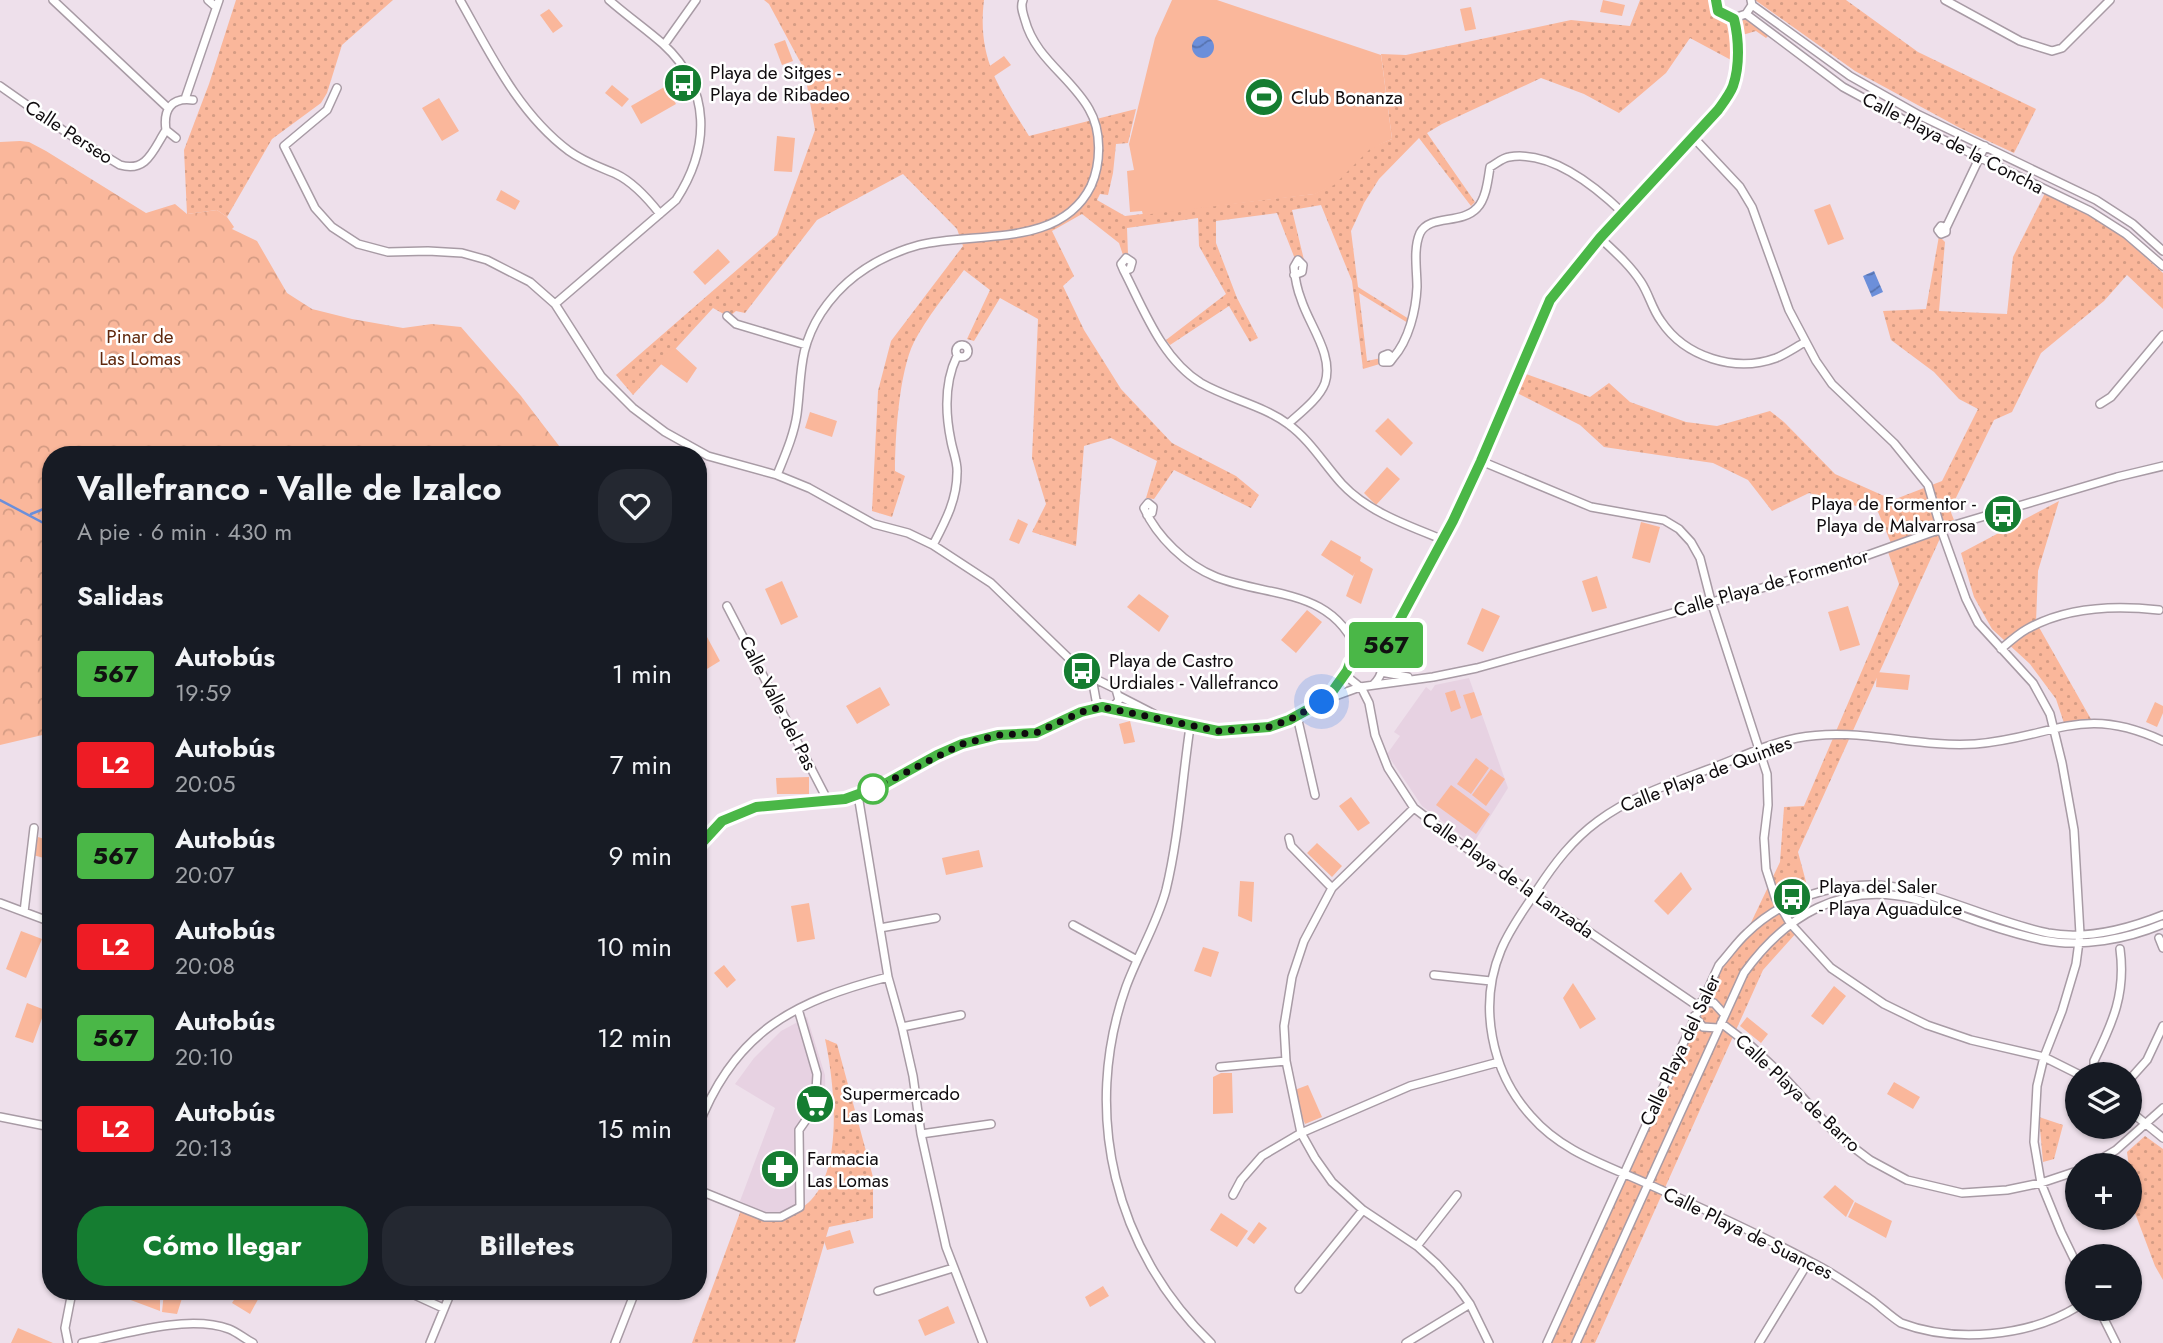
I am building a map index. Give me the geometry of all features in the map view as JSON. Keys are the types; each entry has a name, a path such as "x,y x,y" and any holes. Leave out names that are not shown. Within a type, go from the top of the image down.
{"street":[{"path":"53,0 167,107"},
{"path":"176,138 166,130 167,107 173,102 189,100 218,3 208,0"},
{"path":"460,0 516,96 538,123 568,151 592,166 619,175 639,191 660,214"},
{"path":"555,304 676,200 690,179 699,154 702,124 698,97 685,71 664,45 609,0"},
{"path":"664,45 696,0"},
{"path":"777,475 788,449 796,417 800,367 806,345 821,313 842,287 872,263 921,245 1036,230 1066,215 1081,202 1090,187 1098,168 1099,147 1090,110 1042,55 1027,28 1021,5 1023,0"},
{"path":"1716,0 1718,11 1734,19 1746,14 1751,2"},
{"path":"1945,0 2020,41 2052,51 2062,48 2110,0"},
{"name":"Calle Playa de la Concha","path":"1751,2 1850,76 1919,115 2096,200 2133,223 2163,251"},
{"name":"Calle Playa de la Concha","path":"1746,14 1843,86 1915,126 2090,211 2126,234 2163,266"},
{"path":"1376,658 1384,649 1444,540 1550,300 1600,238 1718,110 1733,86 1738,53 1734,19"},
{"name":"Calle Perseo","path":"0,86 67,133 129,168 138,167 145,162 166,130"},
{"path":"337,89 327,110 284,146 315,208 332,227 358,243 388,252 461,253 487,260 530,282 555,304 601,376 633,408 665,432 690,446"},
{"path":"1694,138 1740,187 1752,207 1785,300 1805,342 1832,384 1894,443 1928,485 1941,529 1978,623 2033,683 2050,715 2074,830 2079,939 2076,964 2037,1086 2034,1142 2041,1183 2067,1244"},
{"path":"1946,228 1985,146"},
{"path":"1393,358 1413,319 1420,232 1433,221 1462,217 1478,208 1490,167 1506,157 1527,156 1568,170 1612,202 1623,214"},
{"path":"1600,238 1629,266 1642,283 1659,319 1682,345 1707,357 1732,364 1757,363 1777,357 1805,342"},
{"path":"1124,271 1164,348 1180,366 1202,383 1288,424 1343,485 1372,507 1399,522 1444,540"},
{"path":"1288,424 1325,384 1327,368 1325,355 1301,300 1294,275"},
{"path":"727,316 736,324 806,345"},
{"path":"2100,404 2111,397 2163,335"},
{"path":"933,545 950,513 956,491 958,470 947,415 947,394 957,356"},
{"path":"707,455 777,475 809,488 874,524 908,533 933,545 991,583 1091,678 1116,689 1118,703 1112,708"},
{"path":"1481,461 1591,507 1664,520 1685,536 1700,558 1711,601 1767,774 1766,869 1780,908 1790,923 1832,968 1884,1004 1927,1025 1971,1040 2044,1058 2065,1068"},
{"name":"Calle Playa de Formentor","path":"1167,721 1218,731 1269,727 1297,716 1327,699 1361,687 1477,668 1826,570 1941,529 2163,466"},
{"path":"1147,515 1188,561 1215,577 1308,601 1344,629 1353,639 1359,655"},
{"name":"Calle Valle del Pas","path":"727,606 828,801"},
{"path":"2001,649 2027,629 2058,617 2110,607 2159,610"},
{"path":"1327,699 1350,663 1359,655 1370,655 1376,658 1381,672 1372,685 1369,703"},
{"path":"1347,671 1350,680 1361,687 1369,703"},
{"name":"Calle Playa de Formentor","path":"1381,672 1416,679"},
{"path":"1091,678 1098,701 1112,708 1167,721"},
{"path":"1098,701 1098,690 1105,685"},
{"path":"1119,696 1167,721"},
{"path":"707,833 722,821 756,807 828,801 858,795 962,744 998,735 1036,733 1098,701"},
{"name":"Calle Playa de la Lanzada","path":"1369,703 1375,735 1388,768 1413,808 1534,894 1700,1004"},
{"path":"1297,716 1315,795"},
{"name":"Calle Playa de Quintes","path":"1648,1184 1576,1153 1550,1135 1529,1115 1513,1093 1499,1062 1489,1016 1491,981 1500,952 1534,894 1572,844 1616,808 1644,794 1797,738 1837,734 1938,745 1975,744 2053,727 2099,722 2139,730 2163,741"},
{"path":"1190,727 1166,892 1126,988 1112,1033 1105,1086 1105,1121 1113,1173 1123,1207 1149,1264 1186,1317 1211,1343"},
{"path":"858,795 888,976 913,1076 920,1134 946,1247 983,1343"},
{"path":"1413,808 1332,888 1304,941 1292,978 1284,1026 1286,1061 1301,1133 1332,1182 1363,1210 1418,1246 1457,1286 1470,1304 1489,1343"},
{"path":"24,912 34,828"},
{"path":"1289,838 1291,846 1332,888"},
{"name":"Calle Playa del Saler","path":"1547,1343 1719,965 1748,932 1780,908 1837,887 1885,886 1911,890 2050,933 2079,939 2163,915"},
{"name":"Calle Playa del Saler","path":"1576,1343 1744,973 1761,950 1790,923 1839,899 1883,895 1914,899 1979,922 2045,940 2109,940 2163,924"},
{"path":"0,903 42,919"},
{"path":"880,928 936,918"},
{"path":"1073,925 1137,960"},
{"path":"2159,938 2163,948"},
{"path":"2094,1062 2113,1021 2121,992 2123,979 2120,949"},
{"path":"1434,975 1491,981"},
{"path":"707,1108 722,1075 774,1022 843,989 888,976"},
{"path":"1700,1004 1714,1003 1724,1014"},
{"path":"707,1194 765,1217 781,1217 800,1207 799,1130 815,1107 817,1074 799,1009"},
{"path":"902,1027 961,1015"},
{"path":"1694,1016 1703,1027 1719,1025"},
{"name":"Calle Playa de Barro","path":"1719,1025 1751,1045 1837,1135 1870,1160 1907,1180 1962,1193 2007,1190 2065,1175"},
{"path":"2142,1066 2163,1026"},
{"path":"1220,1067 1286,1061"},
{"path":"1233,1195 1241,1180 1262,1156 1301,1133 1410,1086 1499,1062"},
{"path":"2111,1153 2163,1108"},
{"path":"0,1117 42,1125"},
{"path":"2142,1122 2163,1138"},
{"path":"920,1134 991,1124"},
{"name":"Calle Playa de Suances","path":"1648,1184 1809,1261 1871,1300 1903,1324 1942,1338 1981,1340 2018,1334 2065,1314"},
{"path":"1418,1246 1457,1195"},
{"path":"1299,1289 1363,1210"},
{"path":"1759,1343 1809,1261"},
{"path":"878,1291 953,1268"},
{"path":"68,1343 65,1328 70,1300"},
{"path":"426,1300 443,1308"},
{"path":"430,1343 447,1300"},
{"path":"615,1343 632,1300"},
{"path":"1406,1343 1470,1304"},
{"path":"2105,1321 2116,1343"},
{"path":"82,1343 176,1325 208,1325 229,1329 253,1343"}],"shaded area":[{"path":"1469,678 1508,788 1473,844 1422,806 1387,754 1400,736 1394,732 1426,687 1431,691 1435,685"},
{"path":"807,1017 825,1075 826,1116 803,1125 801,1190 797,1206 779,1214 760,1211 740,1201 775,1108 735,1084 754,1058 781,1031"}],"green space":[{"path":"236,0 393,0 342,45 327,93 321,103 272,139 227,217 217,210 187,214 184,150"},
{"path":"764,0 984,0 984,40 987,56 1000,87 1029,136 1136,109 1128,143 1116,144 1108,195 1100,194 1097,200 1125,216 1314,194 1334,184 1370,148 1392,139 1381,54 1406,55 1571,20 1630,26 1640,0 1711,0 1716,13 1729,21 1731,60 1690,38 1666,73 1619,113 1584,94 1541,78 1442,124 1427,133 1475,202 1471,206 1419,138 1379,179 1351,231 1358,287 1409,319 1408,323 1359,293 1367,361 1381,358 1383,363 1363,369 1352,281 1321,205 1292,210 1304,260 1295,259 1277,213 1216,221 1216,243 1237,298 1258,338 1250,342 1229,306 1170,345 1166,340 1226,294 1199,246 1198,218 1127,228 1128,255 1123,255 1119,243 1082,214 1052,231 1074,276 1063,286 1084,330 1121,389 1172,443 1236,476 1259,495 1251,508 1174,470 1154,499 1146,498 1157,461 1111,438 1084,446 1076,546 1032,532 1046,504 1032,458 1038,319 1000,298 974,341 967,339 990,290 964,270 925,323 909,355 899,405 895,457 895,471 905,476 892,517 872,511 878,391 891,341 963,246 957,229 903,174 817,220 745,313 736,311 729,317 713,308 633,395 616,375 777,235 815,130 804,69 769,4"},
{"name":"Club Bonanza","path":"1172,0 1217,0 1381,55 1392,139 1370,149 1334,185 1315,194 1143,215 1142,211 1130,212 1127,171 1134,170 1129,144 1155,38"},
{"path":"1603,0 1625,5 1622,16 1600,12"},
{"path":"1755,0 1846,0 1918,52 2036,109 2014,153 1960,128 1855,71"},
{"path":"1471,7 1476,29 1465,31 1460,9"},
{"path":"549,9 563,26 553,33 540,15"},
{"path":"1745,16 1769,35 1766,38 1756,31 1739,36 1737,20"},
{"path":"785,40 793,61 782,65 774,44"},
{"path":"1004,56 1011,65 990,79 984,70"},
{"path":"612,85 629,99 622,107 605,93"},
{"path":"666,86 676,104 641,124 631,106"},
{"path":"439,98 459,131 442,141 422,108"},
{"path":"777,136 795,138 792,172 774,171"},
{"name":"Pinar de Las Lomas","path":"0,142 29,142 146,213 175,204 187,214 217,210 227,217 234,227 232,229 257,241 287,293 312,309 403,328 432,324 461,327 521,396 559,446 42,446 42,735 0,745"},
{"path":"501,190 520,201 515,210 496,200"},
{"path":"2045,193 2093,216 2124,238 2163,273 2163,309 2127,275 2104,301 2041,353 2012,412 1994,420 1950,510 1954,520 1891,543 1878,512 1809,493 1772,511 1748,480 1713,463 1604,447 1580,425 1515,392 1523,373 1590,397 1609,383 1630,402 1686,422 1717,426 1770,411 1835,474 1893,500 1942,481 1978,409 1959,399 1934,372 1891,340 1883,311 1926,309 1939,236 1945,242 1939,311 2007,314 2013,257"},
{"path":"1830,204 1844,239 1828,245 1814,210"},
{"path":"718,249 730,262 705,285 693,272"},
{"path":"674,347 697,368 687,383 658,362"},
{"path":"810,412 837,421 832,437 805,428"},
{"path":"1388,418 1413,443 1401,456 1375,431"},
{"path":"1387,467 1400,479 1376,505 1364,493"},
{"path":"2059,501 2038,571 2036,622 2092,721 2064,723 2056,699 2030,664 1992,629 1974,597 1961,553"},
{"path":"1018,519 1028,524 1019,544 1009,540"},
{"path":"1641,522 1660,527 1650,563 1632,558"},
{"path":"1942,534 1798,852 1809,893 1783,905 1798,931 1763,970 1595,1343 1546,1343 1695,1008 1719,963 1747,931 1780,862 1784,807 1804,806 1899,584 1888,552"},
{"path":"1331,540 1361,557 1360,561 1373,569 1361,604 1346,596 1355,572 1353,576 1321,555"},
{"path":"1597,576 1607,608 1592,612 1582,581"},
{"path":"782,581 798,617 781,625 765,589"},
{"path":"1139,594 1169,616 1159,632 1127,607"},
{"path":"1848,606 1860,645 1840,651 1828,612"},
{"path":"1482,608 1500,616 1483,652 1467,644"},
{"path":"1307,610 1322,622 1296,653 1281,640"},
{"path":"707,637 720,661 707,669"},
{"path":"1877,672 1910,675 1908,690 1876,687"},
{"path":"880,687 890,705 857,724 846,706"},
{"path":"1455,690 1461,708 1451,712 1445,693"},
{"path":"1474,692 1482,715 1471,719 1463,695"},
{"path":"2155,702 2163,706 2157,727 2146,722"},
{"path":"1130,721 1135,742 1124,744 1119,724"},
{"path":"1476,758 1489,768 1471,794 1457,784"},
{"path":"1491,769 1505,779 1486,806 1472,795"},
{"path":"809,777 809,794 777,794 776,778"},
{"path":"1451,785 1490,814 1476,834 1436,805"},
{"path":"1351,797 1370,823 1358,831 1339,806"},
{"path":"38,837 42,838 42,858 33,855"},
{"path":"1317,843 1342,866 1332,877 1307,853"},
{"path":"979,850 983,867 946,875 942,858"},
{"path":"1681,872 1692,889 1668,915 1654,901"},
{"path":"1240,881 1254,882 1252,922 1238,916"},
{"path":"809,903 815,939 797,942 791,906"},
{"path":"21,931 42,939 26,978 6,969"},
{"path":"1203,947 1219,952 1211,977 1194,971"},
{"path":"724,965 736,980 727,988 714,973"},
{"path":"1573,983 1596,1019 1580,1029 1563,998"},
{"path":"1834,986 1846,996 1823,1025 1811,1016"},
{"path":"27,1003 42,1009 42,1018 33,1043 15,1037"},
{"path":"1747,1017 1768,1034 1761,1043 1740,1026"},
{"path":"825,1039 837,1044 873,1177 873,1218 829,1227 795,1343 692,1343 741,1210 764,1217 787,1214 807,1204 820,1187 829,1164 834,1111"},
{"path":"1221,1073 1232,1073 1233,1113 1213,1114 1213,1077"},
{"path":"1894,1082 1920,1097 1913,1109 1887,1094"},
{"path":"1308,1085 1322,1117 1305,1124 1292,1091"},
{"path":"2039,1117 2063,1125 2054,1159 2043,1162"},
{"path":"2145,1136 2163,1149 2163,1280 2141,1230 2142,1153 2127,1153"},
{"path":"1835,1185 1854,1201 1846,1217 1823,1197"},
{"path":"1855,1202 1892,1221 1886,1238 1848,1217"},
{"path":"1221,1213 1248,1231 1237,1247 1210,1230"},
{"path":"1259,1222 1267,1228 1254,1244 1247,1239"},
{"path":"850,1230 854,1243 827,1250 823,1238"},
{"path":"1103,1286 1109,1296 1090,1307 1085,1297"},
{"path":"131,1300 160,1300 160,1311"},
{"path":"163,1300 181,1300 177,1314 162,1312"},
{"path":"234,1300 258,1300 250,1314 232,1303"},
{"path":"948,1306 955,1323 925,1336 918,1320"},
{"path":"18,1328 53,1343 11,1343"}],"water":[{"path":"1203,36 1211,39 1214,47 1211,55 1203,58 1195,55 1192,47 1195,39"},
{"path":"1874,271 1883,292 1872,297 1863,276"}],"waterway":[{"path":"0,500 42,522"},
{"path":"31,514 42,510"}],"bus line":[{"name":"567","path":"707,836 722,821 756,807 845,799 881,786 962,744 998,735 1036,733 1081,712 1102,707 1218,731 1269,727 1289,720 1327,699 1350,663 1359,655 1376,658 1384,649 1444,540 1550,300 1600,238 1718,110 1733,86 1738,53 1736,28 1734,19 1718,11 1716,0"}],"place":[{"name":"Playa de Sitges - Playa de Ribadeo","path":"683,83"},
{"name":"Club Bonanza","path":"1264,97"},
{"name":"Playa de Formentor - Playa de Malvarrosa","path":"2003,514"},
{"name":"Playa de Castro Urdiales - Vallefranco","path":"1082,671"},
{"name":"Playa del Saler - Playa Aguadulce","path":"1792,897"},
{"name":"Supermercado Las Lomas","path":"815,1104"},
{"name":"Farmacia Las Lomas","path":"780,1169"}],"route":[{"path":"873,789 962,744 998,735 1036,733 1081,712 1102,707 1218,731 1269,727 1289,720 1322,702"}]}
